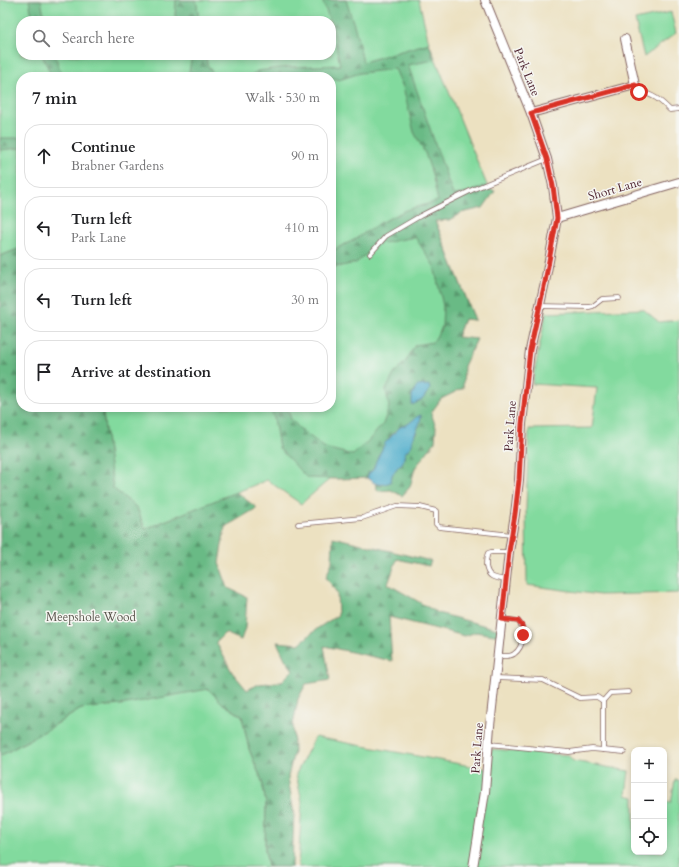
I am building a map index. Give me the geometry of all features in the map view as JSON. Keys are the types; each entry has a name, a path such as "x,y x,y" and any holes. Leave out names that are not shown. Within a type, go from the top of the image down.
{"street":[{"name":"Park Lane","path":"473,867 485,792 495,678 509,552 519,480 526,383 530,350 557,218 553,186 547,159 531,113 485,0"},
{"path":"531,113 635,85 625,38"},
{"name":"Short Lane","path":"557,218 679,182"}],"lane":[{"path":"635,85 639,92 652,95 662,101 670,110 679,109"},
{"path":"370,254 386,236 420,216 474,189 547,159"},
{"path":"539,306 589,307 593,306 602,299 619,298"},
{"path":"298,524 362,518 387,508 405,505 436,511 436,524 439,528 512,534"},
{"path":"506,580 493,578 489,575 486,558 488,553 491,552 509,552"},
{"path":"498,656 510,656 516,653 523,635 522,626 518,621 502,619"},
{"path":"495,678 543,680 580,698 598,697 603,701"},
{"path":"603,750 603,701 610,694 629,692"},
{"path":"489,744 569,752 592,749 624,752"}],"green space":[{"path":"0,0 419,0 429,43 491,195 435,220 475,320 464,319 457,337 396,415 368,446 301,504 267,480 145,529 137,508 113,489 103,412 336,412 336,72 16,72 16,250 0,256"},
{"path":"29,0 41,0 44,16 32,16"},
{"path":"176,0 195,0 198,16 175,16"},
{"path":"322,0 346,0 355,28 363,62 429,43 434,60 408,65 453,195 468,193 483,186 495,191 483,208 461,213 449,220 435,221 475,320 464,319 457,337 477,339 464,366 463,388 441,399 431,413 436,427 435,442 415,468 410,487 402,496 391,490 378,491 375,484 383,485 403,462 405,453 412,445 412,439 416,433 421,416 399,428 390,436 367,478 338,479 307,478 279,448 274,418 271,412 289,412 291,419 299,428 325,448 353,455 383,424 389,407 386,390 394,374 406,361 415,345 433,342 442,327 443,306 434,266 415,237 378,244 356,263 336,267 336,249 354,240 378,224 406,210 438,201 432,174 425,153 414,132 403,87 395,69 360,73 339,80 336,79 336,72 256,72 287,67 340,65 336,45 336,16 328,16"},
{"path":"671,12 676,33 644,57 635,20"},
{"path":"44,60 57,60 60,72 50,72"},
{"path":"191,60 207,60 207,64 212,72 189,72"},
{"path":"0,138 16,138 16,148 0,150"},
{"name":"Meepshole Wood","path":"16,250 16,412 103,412 113,488 137,508 145,529 236,492 257,508 225,527 219,563 228,588 247,597 245,628 241,640 225,633 216,642 232,672 247,690 259,684 281,682 293,670 285,659 277,642 299,644 318,628 338,615 337,593 326,577 332,562 333,537 431,561 429,566 397,559 388,584 438,613 501,630 500,636 476,632 465,636 389,617 392,661 324,646 330,680 306,684 298,699 293,725 294,752 288,777 294,814 292,867 268,867 265,849 266,804 262,781 249,749 242,716 222,703 208,689 121,705 81,709 0,756 0,256"},
{"path":"643,309 659,322 679,320 679,593 600,595 527,585 526,509 529,429 592,428 597,388 532,384 546,313"},
{"path":"208,689 222,703 242,716 249,749 262,781 266,804 265,849 268,867 0,867 0,756 81,709"},
{"path":"315,737 487,769 492,749 568,755 573,761 629,771 626,795 631,796 631,855 667,855 667,801 671,802 675,780 679,780 679,867 298,867 302,802 296,774"}],"water":[{"path":"429,385 430,389 422,400 412,405 412,395 417,386"},
{"path":"421,415 420,423 413,438 412,445 405,453 403,462 392,475 391,482 378,484 367,478 369,473 373,470 385,443 400,427 408,424"}],"route":[{"path":"523,635 522,626 518,621 502,619 519,480 522,424 530,350 557,218 553,186 547,159 531,113 635,85 639,92"}]}
